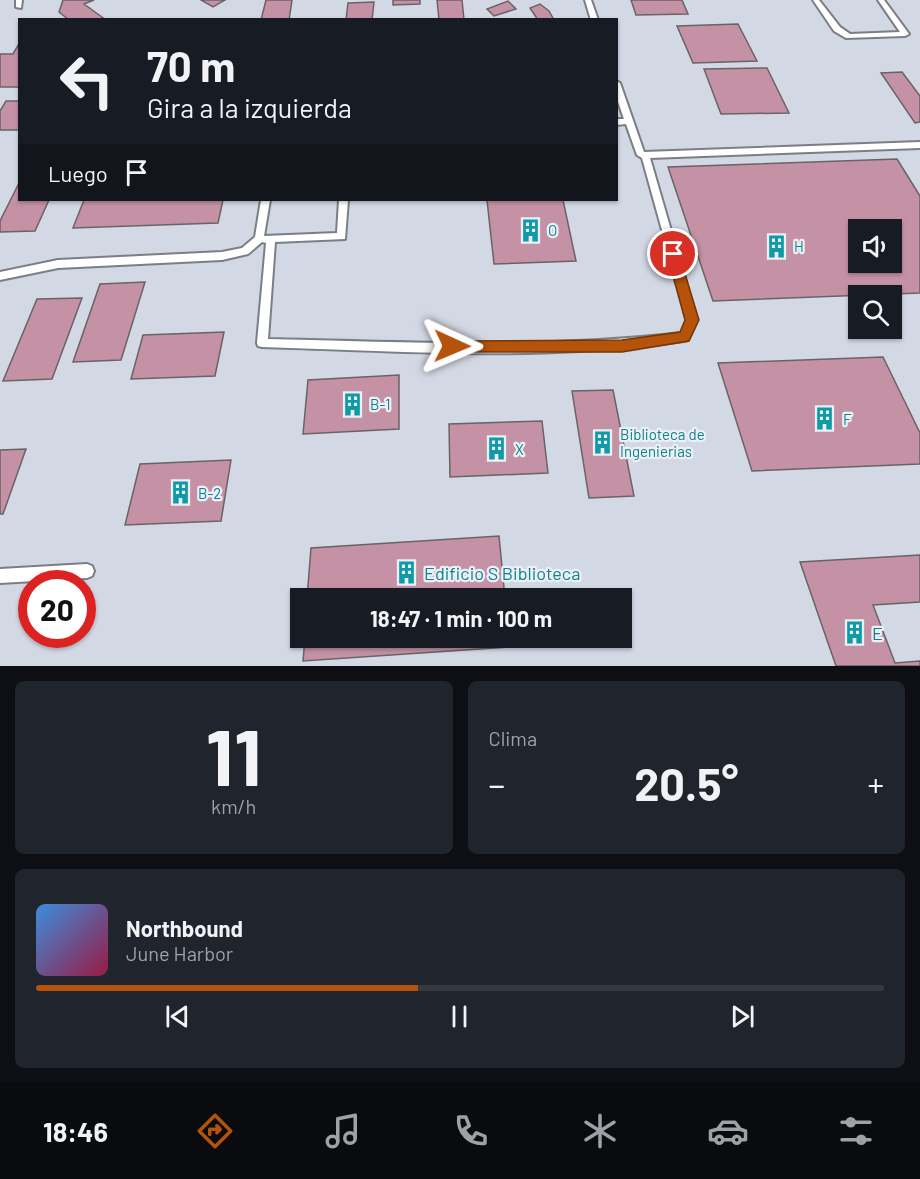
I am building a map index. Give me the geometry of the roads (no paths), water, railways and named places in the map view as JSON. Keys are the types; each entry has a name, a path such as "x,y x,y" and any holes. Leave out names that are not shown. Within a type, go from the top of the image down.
{"lane":[{"path":"588,0 594,18"},
{"path":"816,0 837,29 849,36 905,34 882,0"},
{"path":"618,89 641,155 920,145"},
{"path":"618,122 629,122"},
{"path":"265,201 262,343 547,348 622,346 684,337 692,320 645,155"},
{"path":"0,276 58,264 222,256 245,251 265,239 342,236 344,201"},
{"path":"0,576 18,575"}],"place":[{"name":"O","path":"530,230"},
{"name":"H","path":"776,246"},
{"name":"B-1","path":"352,404"},
{"name":"F","path":"825,419"},
{"name":"Biblioteca de Ingenierias","path":"602,443"},
{"name":"X","path":"497,449"},
{"name":"B-2","path":"180,493"},
{"name":"Edificio S Biblioteca","path":"406,573"},
{"name":"E","path":"854,633"}]}
